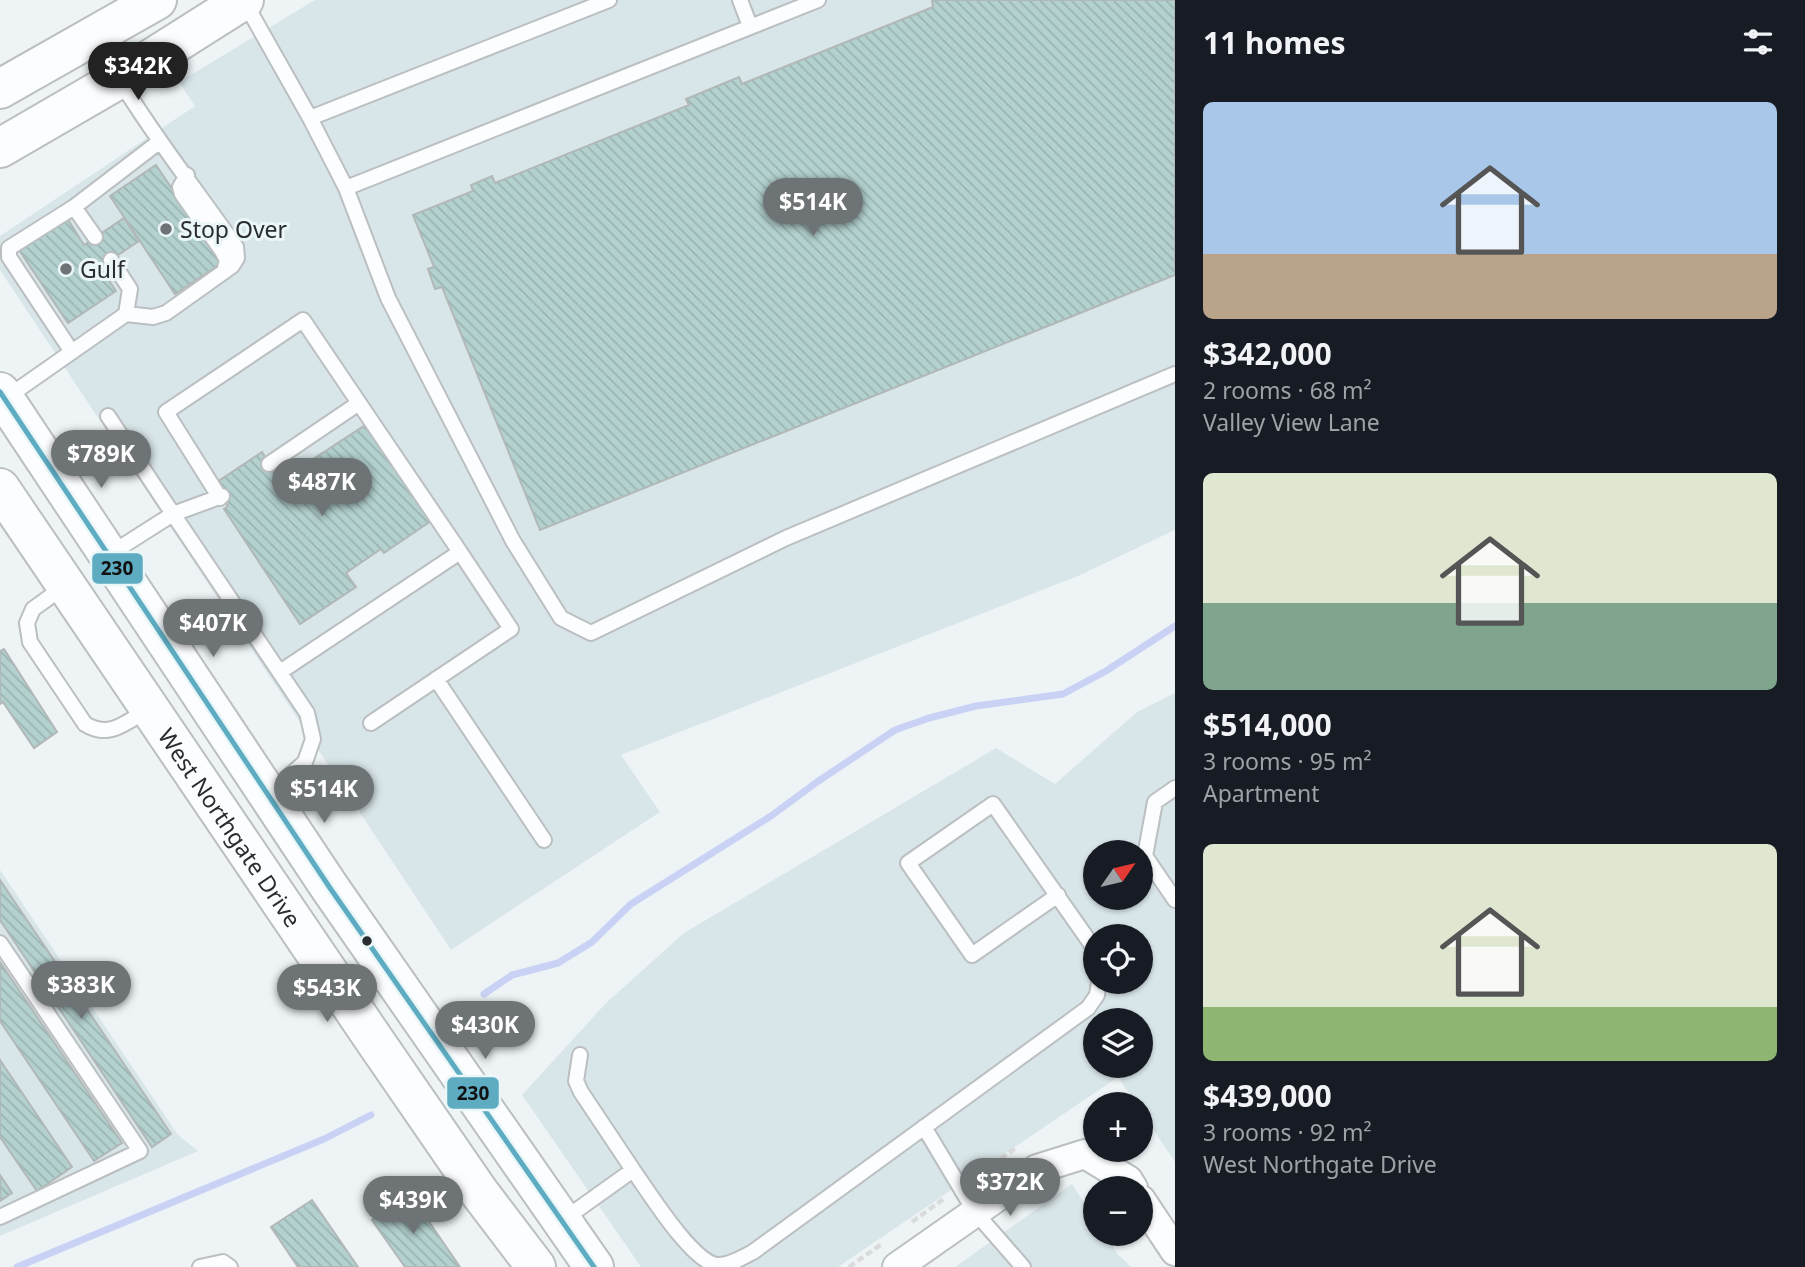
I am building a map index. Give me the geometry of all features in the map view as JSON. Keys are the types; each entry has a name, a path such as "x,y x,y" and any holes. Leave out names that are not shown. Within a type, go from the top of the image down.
{"main road":[{"path":"0,89 157,0"},
{"path":"0,148 119,79 244,0"},
{"path":"2,395 268,795 450,1063 594,1267"},
{"name":"West Northgate Drive","path":"0,488 374,1041 536,1267"},
{"path":"226,822 268,795"}],"street":[{"path":"897,1267 1037,1169 1085,1154 1121,1176"},
{"path":"1153,1218 1175,1251"}],"lane":[{"path":"244,0 346,188 388,298 513,541 561,618 591,633 786,538 1175,374"},
{"path":"310,118 609,0"},
{"path":"740,0 750,26"},
{"path":"346,188 818,0"},
{"path":"2,395 72,352 125,314 153,317 166,313 232,266 237,258 236,247 187,176 159,142 119,79"},
{"path":"72,352 52,311 26,273 9,257 9,248 74,207 159,142"},
{"path":"74,207 88,234"},
{"path":"111,268 130,289 125,314"},
{"path":"108,555 173,514 221,497 166,412 303,320 512,629 371,723"},
{"path":"270,464 359,403"},
{"path":"108,416 307,713 313,739 305,762 268,795"},
{"path":"280,672 460,552"},
{"path":"66,585 33,609 27,623 30,642 85,724 95,730 111,730 150,708"},
{"path":"436,679 544,840"},
{"path":"1175,788 1155,802 1145,856 1175,901"},
{"path":"1058,895 972,955 908,863 993,804 1058,895 1083,932"},
{"path":"0,943 140,1151 0,1217"},
{"path":"580,1055 576,1081 633,1170 682,1239 703,1259 717,1265 739,1260 753,1252 1088,1008 1097,994"},
{"path":"924,1128 975,1212 1023,1267"},
{"path":"562,1221 633,1170"},
{"path":"200,1267 223,1262 230,1267"}],"path":[{"path":"905,1227 1017,1147"},
{"path":"849,1267 894,1235"}],"shaded area":[{"path":"315,0 1175,0 1175,530 1078,576 621,755 660,812 451,950 0,270 0,236 195,106 179,82"},
{"path":"1175,693 1175,1162 1153,1129 1153,1092 1128,1092 1119,1078 1153,1078 1153,1008 1083,1008 1083,1078 1117,1078 1096,1092 1083,1092 1083,1101 838,1267 641,1267 522,1095 606,1003 684,933 996,748 1055,784 1137,712"},
{"path":"0,870 178,1135 198,1151 0,1236"},
{"path":"1072,1184 1083,1201 1083,1246 1113,1246 1131,1267 955,1267"}],"building":[{"path":"932,0 1175,0 1175,275 540,530 442,287 435,289 428,269 434,267 413,215 473,191 471,185 492,176 495,183 689,105 686,99 739,77 742,84 933,7"},
{"name":"Stop Over","path":"156,165 222,263 175,294 110,196"},
{"name":"Gulf","path":"65,215 84,245 124,218 139,241 100,267 116,291 68,323 17,247"},
{"path":"367,424 431,521 384,553 381,549 346,573 356,587 300,624 224,509 228,506 214,484 262,452 276,475 280,472 284,478"},
{"path":"4,649 57,732 34,748 3,702 0,704 0,651"},
{"path":"0,880 171,1134 152,1147 0,920"},
{"path":"0,962 122,1143 94,1161 0,1021"},
{"path":"0,1060 72,1167 37,1191 0,1137"},
{"path":"0,1175 12,1193 0,1201"},
{"path":"410,1194 460,1267 405,1267 372,1220"},
{"path":"312,1200 358,1267 298,1267 271,1227"}],"waterway":[{"path":"484,994 512,975 558,963 592,942 631,904 771,816 895,730 976,706 1063,694 1106,671 1175,626"},
{"path":"17,1267 324,1139 371,1115"}],"transit line":[{"name":"230","path":"0,392 330,888 594,1267"}],"place":[{"name":"Stop Over","path":"166,229"},
{"name":"Gulf","path":"66,269"}]}
